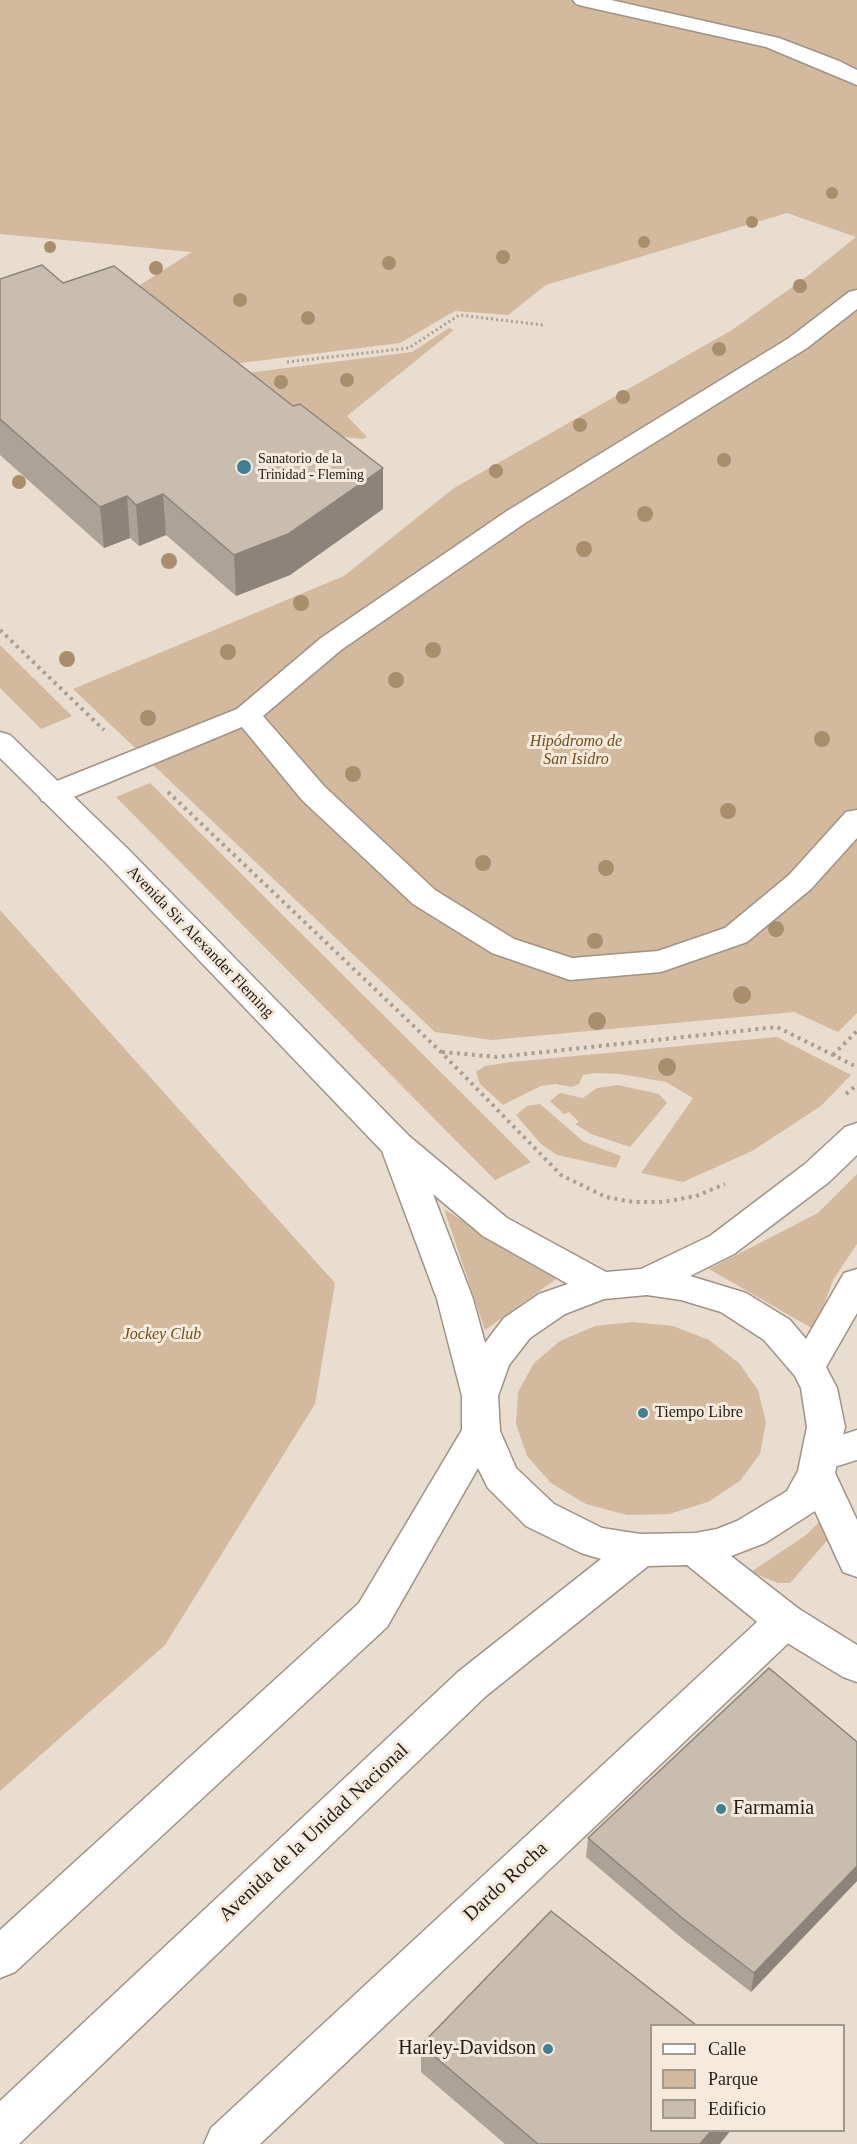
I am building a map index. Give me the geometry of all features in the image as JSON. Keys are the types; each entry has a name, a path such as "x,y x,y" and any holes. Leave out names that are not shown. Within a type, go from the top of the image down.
{"main road":[{"path":"583,0 772,42 832,65 857,79"},
{"path":"53,794 247,715 350,630 516,517 798,343 857,297"},
{"path":"247,715 313,794 423,897 503,946 570,969 661,961 736,935 800,882 857,819"},
{"name":"Avenida Sir Alexander Fleming","path":"0,741 397,1145 495,1227 601,1286"},
{"path":"647,1282 722,1245 818,1173 857,1135"},
{"name":"Avenida Sir Alexander Fleming","path":"397,1145 455,1299 480,1414 501,1477 540,1515 595,1542 640,1550 694,1549 720,1544 751,1532 800,1502 819,1465"},
{"path":"0,1958 373,1615 480,1414 492,1359 517,1328 552,1304 601,1286 647,1282 681,1287 733,1302 777,1330 808,1367 819,1388 826,1427 819,1465 857,1561"},
{"path":"808,1367 857,1282"},
{"path":"819,1465 857,1446"},
{"path":"694,1549 785,1621 857,1665"},
{"name":"Avenida de la Unidad Nacional","path":"0,2131 472,1684 640,1550"},
{"name":"Dardo Rocha","path":"227,2144 785,1621"}],"path":[{"path":"287,362 409,348 459,315 543,325"},
{"path":"0,630 441,1052 561,1175 606,1197 633,1202 663,1202 696,1196 731,1182"},
{"path":"441,1052 497,1057 777,1027 857,1067"},
{"path":"833,1055 857,1031"},
{"path":"839,1100 857,1085"}],"green space":[{"name":"Hipódromo de San Isidro","path":"0,0 857,0 857,1013 838,1032 794,1012 492,1040 435,1032 73,689 344,576 454,488 732,330 805,278 856,237 787,213 546,285 508,315 455,311 400,343 233,364 121,297 192,252 0,234"},
{"path":"449,328 454,330 347,416 367,437 363,439 316,434 223,376 412,352"},
{"path":"0,645 72,716 41,729 0,688"},
{"path":"150,783 531,1162 495,1180 116,797"},
{"name":"Jockey Club","path":"0,910 335,1283 315,1404 165,1645 0,1791"},
{"path":"777,1037 851,1075 821,1106 752,1151 683,1182 641,1173 693,1098 666,1082 620,1074 595,1073 583,1075 579,1084 572,1087 555,1084 541,1086 503,1105 480,1084 476,1072 485,1066 511,1062"},
{"path":"618,1085 659,1094 667,1103 630,1147 591,1134 575,1124 579,1122 569,1112 564,1114 550,1101 560,1093 583,1098 597,1088"},
{"path":"540,1104 584,1142 621,1156 616,1168 557,1155 541,1144 516,1115 527,1106"},
{"path":"857,1174 857,1244 833,1280 815,1330 709,1269 818,1213"},
{"path":"444,1209 517,1256 559,1277 485,1330"},
{"path":"633,1322 673,1326 709,1340 739,1363 758,1390 766,1422 760,1454 740,1481 708,1502 669,1514 627,1515 586,1504 551,1483 527,1456 516,1424 518,1392 534,1363 560,1341 595,1326"},
{"path":"820,1521 832,1535 790,1583 778,1583 751,1572 806,1535"}],"building":[{"path":"42,265 63,283 114,266 293,406 300,404 383,468 288,534 234,555 163,494 136,505 127,496 100,507 0,419 0,279"},
{"path":"769,1668 857,1742 857,1866 754,1973 681,1917 588,1838"},
{"name":"Harley-Davidson","path":"551,1911 695,2024 650,2024 650,2132 710,2132 700,2144 538,2144 421,2045"}],"place":[{"name":"Sanatorio de la Trinidad - Fleming","path":"244,467"},
{"name":"Tiempo Libre","path":"643,1413"},
{"name":"Farmamia","path":"721,1809"},
{"name":"Harley-Davidson","path":"548,2049"}]}
